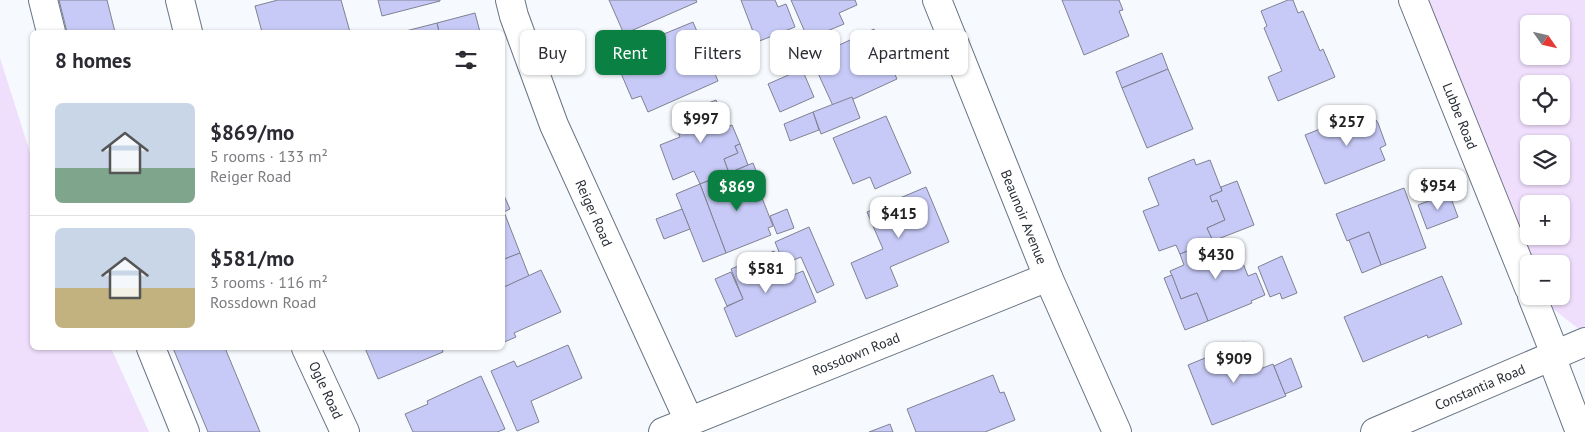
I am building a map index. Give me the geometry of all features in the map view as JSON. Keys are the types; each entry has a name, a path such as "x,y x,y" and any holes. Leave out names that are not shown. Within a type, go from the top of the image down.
{"street":[{"path":"43,0 50,30"},
{"path":"180,0 188,30"},
{"name":"Reiger Road","path":"510,0 514,16 554,125 689,421"},
{"name":"Beaunoir Avenue","path":"936,0 1048,277 1116,432"},
{"name":"Lubbe Road","path":"1413,0 1520,266"},
{"name":"Rossdown Road","path":"664,432 1048,277"},
{"path":"1535,305 1580,432"},
{"name":"Constantia Road","path":"1375,432 1585,342"},
{"path":"152,350 185,432"},
{"name":"Ogle Road","path":"307,350 345,432"}],"shaded area":[{"path":"1429,0 1585,0 1585,327 1579,329 1553,309 1551,305 1570,305 1570,255 1531,255 1527,245 1570,245 1570,195 1520,195 1520,227"},
{"path":"0,58 30,153 30,350 112,350 149,432 0,432"}],"building":[{"path":"59,0 107,0 114,30 66,30"},
{"path":"278,0 341,0 349,30 261,30 255,6"},
{"path":"378,0 440,0 440,1 382,16"},
{"path":"609,0 696,0 697,2 633,30 622,30"},
{"path":"741,0 775,0 778,7 786,4 795,27 787,30 770,30 770,37 760,41 760,30 752,30"},
{"path":"791,0 855,0 857,5 839,13 844,24 830,30 804,30"},
{"path":"1062,0 1119,0 1123,10 1119,11 1129,36 1084,55"},
{"path":"1288,0 1293,0 1298,13 1303,11 1320,51 1323,49 1335,77 1278,101 1268,77 1282,71 1264,28 1267,26 1261,11"},
{"path":"475,13 479,30 439,30 437,23"},
{"path":"693,22 696,30 676,30 676,75 715,75 718,81 648,112 641,96 632,99 622,75 666,75 666,33"},
{"path":"437,23 439,30 410,30"},
{"path":"850,40 850,75 895,75 897,79 834,108 819,75 840,75 840,45"},
{"path":"1162,53 1168,69 1122,88 1116,72"},
{"path":"1168,69 1193,129 1147,148 1122,88"},
{"path":"788,75 805,75 814,97 780,112 768,84"},
{"path":"852,97 860,118 821,134 813,112"},
{"path":"716,100 727,127 732,125 740,144 735,146 738,153 724,159 729,173 700,184 694,171 673,180 660,145 680,137 673,117"},
{"path":"1365,111 1369,123 1376,120 1378,123 1386,145 1380,148 1385,160 1325,184 1305,135"},
{"path":"813,112 819,130 790,141 784,124"},
{"path":"886,116 911,173 875,189 870,177 853,184 833,138"},
{"path":"740,144 748,165 729,173 724,159 738,153 735,146"},
{"path":"1194,159 1196,165 1210,160 1222,191 1210,196 1212,202 1217,200 1225,220 1207,228 1213,241 1180,254 1176,245 1159,251 1143,211 1159,205 1148,178"},
{"path":"753,163 762,186 758,188 757,185 751,187 747,180 734,185 729,173"},
{"path":"729,173 734,185 747,180 751,187 757,185 773,226 768,228 771,235 726,253 700,184"},
{"path":"1237,181 1254,225 1213,241 1207,228 1225,220 1217,200 1212,202 1210,196 1222,191 1221,187"},
{"path":"700,184 726,253 703,262 676,194"},
{"path":"926,187 949,242 890,267 898,286 866,299 851,263 883,249 867,212"},
{"path":"1404,188 1426,248 1381,265 1369,232 1347,241 1336,214"},
{"path":"1449,193 1458,217 1427,229 1418,205"},
{"path":"505,198 510,209 505,212"},
{"path":"682,209 690,229 664,239 656,219"},
{"path":"787,209 794,228 777,234 770,216"},
{"path":"505,215 520,253 505,259"},
{"path":"809,227 834,285 817,293 801,257 784,264 775,242"},
{"path":"1369,232 1381,265 1362,273 1349,240"},
{"path":"1213,241 1218,254 1231,249 1234,255 1239,253 1248,276 1256,273 1265,295 1251,301 1252,303 1208,321 1197,293 1181,299 1170,271 1184,265 1180,254"},
{"path":"774,251 786,278 803,271 816,302 736,337 724,308 743,299 731,269"},
{"path":"520,253 529,276 505,287 505,259"},
{"path":"1282,256 1297,293 1282,299 1280,293 1270,297 1258,267"},
{"path":"541,270 561,312 514,333 516,337 505,342 505,287"},
{"path":"731,272 743,299 727,306 715,279"},
{"path":"1172,275 1181,299 1197,293 1208,321 1185,330 1164,278"},
{"path":"1442,276 1462,324 1428,338 1427,335 1363,362 1344,317"},
{"path":"1244,342 1255,371 1273,364 1286,396 1212,425 1188,365"},
{"path":"568,345 582,378 531,401 539,422 517,431 491,371 514,361 517,367"},
{"path":"174,350 226,350 260,432 208,432"},
{"path":"366,350 442,350 443,352 378,379"},
{"path":"1291,358 1302,387 1285,394 1274,366"},
{"path":"993,375 1000,393 1004,392 1015,420 985,432 916,432 907,409"},
{"path":"481,376 505,429 497,432 413,432 405,414 428,404 427,401"},
{"path":"890,424 893,432 869,432"}]}
